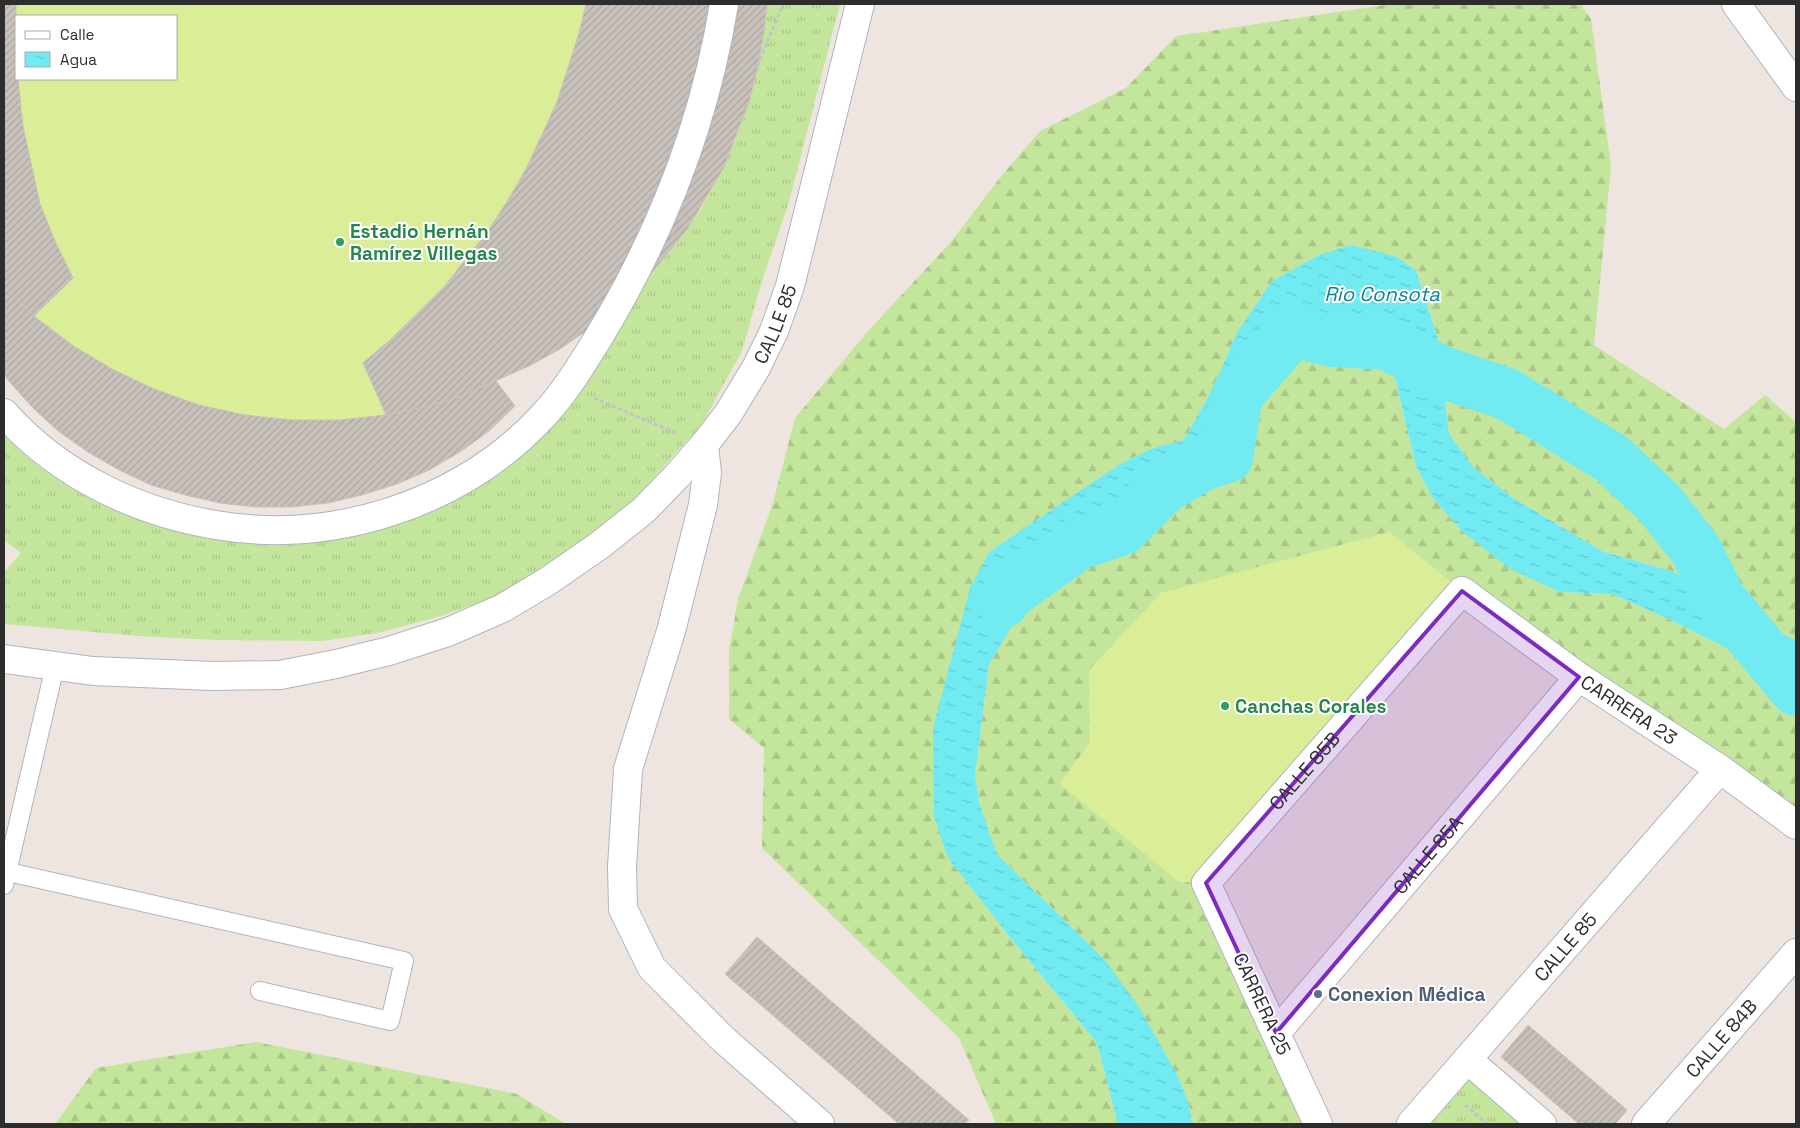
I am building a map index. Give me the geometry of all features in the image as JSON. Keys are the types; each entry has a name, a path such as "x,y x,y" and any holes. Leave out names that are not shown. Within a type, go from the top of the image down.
{"street":[{"path":"4,413 41,448 76,473 113,493 151,510 192,521 234,528 276,531 318,528 360,521 400,509 439,492 475,472 510,447 540,418 568,386 617,306 663,213 682,164 712,64 724,4"},
{"name":"CALLE 85","path":"4,659 93,671 212,676 280,675 372,655 448,632 503,608 548,581 600,545 644,510 704,445 728,414 756,368 774,331 790,286 860,4"},
{"path":"1736,4 1796,87"},
{"path":"704,445 707,473 703,505 671,631 628,769 622,867 623,908 652,968 724,1040 820,1124"},
{"name":"CARRERA 23","path":"1462,591 1579,677 1720,769 1796,825"},
{"name":"CALLE 85B","path":"1206,883 1462,591"},
{"name":"CALLE 85A","path":"1276,1033 1579,677"},
{"name":"CALLE 85","path":"1411,1124 1720,769"},
{"name":"CARRERA 25","path":"1206,883 1318,1124"},
{"name":"CALLE 84B","path":"1646,1124 1796,953"},
{"path":"1468,1060 1542,1124"}],"lane":[{"path":"56,666 5,876 404,961 390,1021 260,991"}],"path":[{"path":"712,64 757,67 783,4"},
{"path":"568,386 704,445"},
{"path":"1461,1102 1487,1124"}],"highlighted area":[{"path":"1462,591 1579,677 1276,1033 1206,883"}],"green space":[{"name":"Estadio Hernán Ramírez Villegas","path":"4,4 767,4 755,79 744,117 730,154 713,189 692,223 669,253 643,281 542,357 496,381 515,406 489,431 429,470 397,484 328,503 292,507 256,507 220,503 151,485 32,407 4,374"},
{"path":"724,4 840,4 789,202 762,281 742,351 702,424 632,502 593,536 542,572 500,595 441,616 378,633 322,641 214,640 138,636 4,624 4,572 21,553 4,540 4,413 76,473 276,531 439,493 568,387"},
{"path":"1391,4 1581,4 1591,19 1611,166 1594,345 1724,429 1765,395 1796,422 1796,640 1756,621 1672,571 1604,552 1513,498 1474,468 1449,434 1437,336 1416,270 1395,256 1351,245 1272,281 1236,334 1214,386 1184,440 1153,448 1120,464 990,551 948,857 1009,936 1097,1043 1118,1124 996,1124 959,1038 762,848 764,748 729,719 729,651 738,599 773,503 795,418 869,330 950,243 999,179 1040,131 1126,88 1176,36"},
{"path":"1321,317 1353,320 1387,344 1416,466 1432,497 1462,531 1560,592 1612,594 1671,620 1796,683 1796,825 1462,591 1389,532 1089,670 1090,742 1060,784 1206,883 1318,1124 1192,1124 1189,1105 1105,960 997,854 980,805 975,776 989,664 1050,563 1162,489 1202,465 1227,457 1251,441 1269,357 1293,331"},
{"name":"Canchas Corales","path":"1389,532 1462,591 1206,883 1179,882 1060,784 1090,742 1089,670 1161,593"},
{"path":"256,1042 517,1094 566,1124 55,1124 96,1068"},
{"path":"1468,1060 1542,1124 1411,1124"}],"water":[{"name":"Rio Consota","path":"1351,245 1395,256 1416,270 1437,336 1449,434 1474,468 1513,498 1604,552 1672,571 1756,621 1796,640 1796,683 1671,620 1612,594 1560,592 1510,569 1462,531 1432,497 1416,466 1387,344 1353,320 1321,317 1293,331 1269,357 1251,441 1227,457 1202,465 1162,489 1050,563 989,664 975,776 980,805 997,854 1105,960 1139,1007 1178,1076 1189,1105 1192,1124 1118,1124 1097,1043 948,858 934,816 933,728 970,588 990,551 1120,464 1153,448 1184,440 1214,386 1236,334 1272,281 1319,255"}],"building":[{"path":"4,4 16,4 15,80 18,80 23,126 40,204 73,278 34,316 4,287"},
{"path":"586,4 767,4 758,67 749,102 724,167 688,228 666,256 643,282 589,329 560,349 529,366 461,396 424,407 386,415 363,363 391,339 443,288 488,231 508,200 526,169 557,102 579,33"},
{"path":"4,287 34,316 72,345 112,369 154,389 199,405 245,415 292,420 339,420 386,415 424,407 461,396 496,381 515,406 489,431 460,452 429,470 397,484 362,495 328,503 292,507 256,507 220,503 185,495 151,485 119,470 88,452 58,431 32,407 8,380 4,374"},
{"path":"757,937 969,1120 964,1124 899,1124 725,974"},
{"path":"1528,1025 1627,1110 1615,1124 1579,1124 1501,1057"}],"waterway":[{"path":"1003,602 1008,594 1078,544 1123,529 1162,489 1202,465 1227,457 1237,395 1293,331 1333,341 1387,344 1442,372 1507,394 1611,458 1659,503 1696,550 1720,599 1796,690"}],"place":[{"name":"Estadio Hernán Ramírez Villegas","path":"340,242"},
{"name":"Canchas Corales","path":"1225,706"},
{"name":"Conexion Médica","path":"1318,994"}]}
